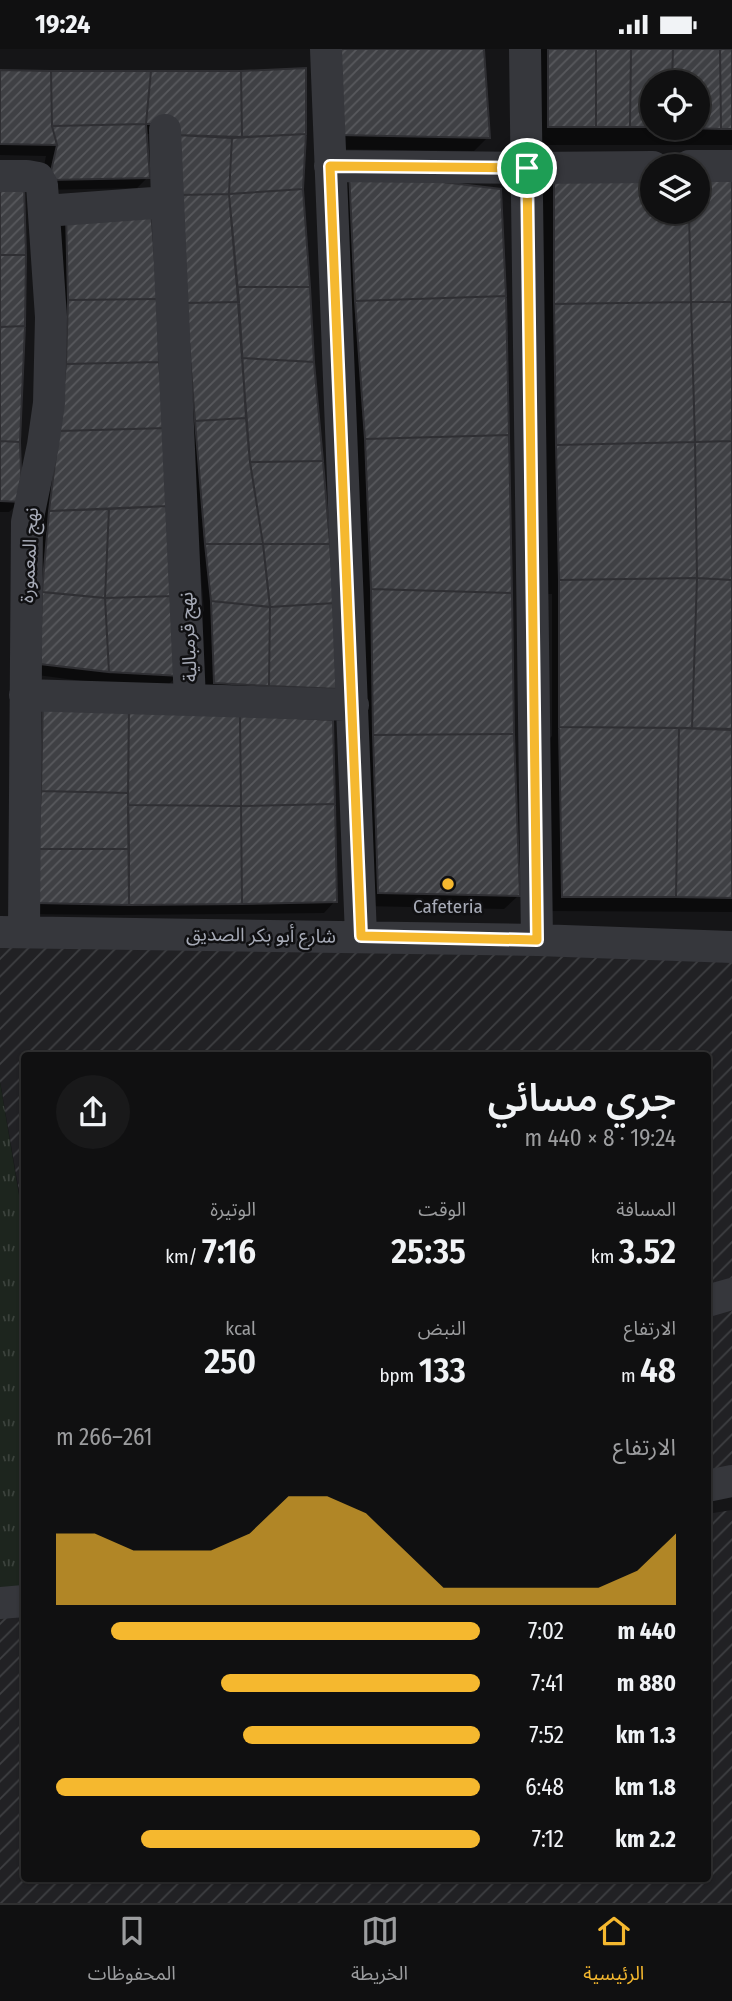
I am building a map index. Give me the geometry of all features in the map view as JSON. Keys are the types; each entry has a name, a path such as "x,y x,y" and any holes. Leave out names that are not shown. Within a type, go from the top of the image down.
{"street":[{"path":"306,49 326,49 361,936"},
{"path":"525,49 537,940"},
{"name":"نهج قرمبالية","path":"165,130 190,693 167,202 165,130"},
{"path":"330,166 640,167"},
{"path":"710,166 732,166"},
{"name":"نهج المعمورة","path":"0,176 38,178 42,185 51,317 49,403 43,445 14,521 25,695 12,931"},
{"path":"44,211 167,202"},
{"path":"25,695 190,693 353,705"},
{"name":"شارع أبو بكر الصديق","path":"12,931 361,936 732,947"},
{"path":"711,1300 732,1294"},
{"path":"711,1485 732,1481"},
{"path":"0,1603 21,1601"}],"shaded area":[{"path":"0,941 732,951 732,1496 711,1499 711,1052 21,1052 21,1204 0,1081"},
{"path":"732,1510 732,1903 0,1903 0,1608 21,1608 21,1882 711,1882 711,1513"}],"green space":[{"path":"0,1082 21,1207 21,1588 0,1589"}],"building":[{"path":"335,49 484,49 490,138 338,135"},
{"path":"548,49 596,49 596,127 548,127"},
{"path":"596,49 631,49 630,127 596,127"},
{"path":"631,49 673,49 672,70 640,70 640,127 630,127"},
{"path":"673,49 720,49 721,129 710,129 710,70 672,70"},
{"path":"720,49 732,49 732,129 721,129"},
{"path":"306,68 306,134 242,137 241,71"},
{"path":"0,70 51,71 52,126 57,145 0,144"},
{"path":"51,71 151,71 146,124 52,126"},
{"path":"151,71 241,71 242,137 176,135 175,124 146,124"},
{"path":"146,124 150,178 49,180 57,145 52,126"},
{"path":"306,134 303,189 229,194 232,138"},
{"path":"176,135 232,138 229,194 179,195"},
{"path":"349,171 501,189 506,296 355,301"},
{"path":"732,176 732,302 691,302 689,224 710,224 710,177"},
{"path":"554,177 640,177 640,224 689,224 691,302 554,304"},
{"path":"0,183 24,184 26,255 0,255"},
{"path":"303,189 310,287 237,287 229,194"},
{"path":"229,194 239,302 186,303 179,195"},
{"path":"151,210 158,299 68,300 66,213"},
{"path":"0,255 26,255 25,326 0,327"},
{"path":"237,287 310,287 314,362 242,358"},
{"path":"506,296 509,435 365,439 355,301"},
{"path":"158,299 159,362 66,364 68,300"},
{"path":"239,302 246,418 195,421 186,303"},
{"path":"691,302 732,302 732,441 695,442"},
{"path":"691,302 695,442 556,445 554,304"},
{"path":"25,326 20,442 0,441 0,327"},
{"path":"242,358 314,362 323,461 250,462"},
{"path":"159,362 167,428 59,431 66,364"},
{"path":"246,418 263,544 205,544 195,421"},
{"path":"167,428 168,506 49,511 59,431"},
{"path":"509,435 512,593 371,589 365,439"},
{"path":"0,441 20,442 22,502 0,501"},
{"path":"732,441 732,580 697,578 695,442"},
{"path":"695,442 697,578 559,580 556,445"},
{"path":"323,461 330,544 263,544 250,462"},
{"path":"168,506 175,596 105,598 109,509"},
{"path":"109,509 105,598 42,592 49,511"},
{"path":"205,544 263,544 270,607 211,601"},
{"path":"263,544 330,544 335,603 270,607"},
{"path":"697,578 732,580 732,729 692,728"},
{"path":"697,578 692,728 559,727 559,580"},
{"path":"371,589 512,593 514,734 373,735"},
{"path":"42,592 105,598 109,672 40,664"},
{"path":"175,596 180,676 109,672 105,598"},
{"path":"211,601 270,607 269,686 214,683"},
{"path":"335,603 339,689 269,686 270,607"},
{"path":"43,698 129,705 128,793 41,791"},
{"path":"129,705 240,715 241,806 128,805"},
{"path":"240,715 333,720 335,804 241,806"},
{"path":"559,727 679,728 676,897 562,897"},
{"path":"679,728 732,730 732,898 676,897"},
{"path":"514,734 520,896 378,893 373,735"},
{"path":"41,791 128,793 129,849 38,849"},
{"path":"335,804 337,902 242,904 241,806"},
{"path":"128,805 241,806 242,904 129,905"},
{"path":"38,849 129,849 129,905 37,903"}],"place":[{"name":"Cafeteria","path":"448,884"}],"route":[{"path":"330,166 527,168 537,940 361,936 330,166"}]}
